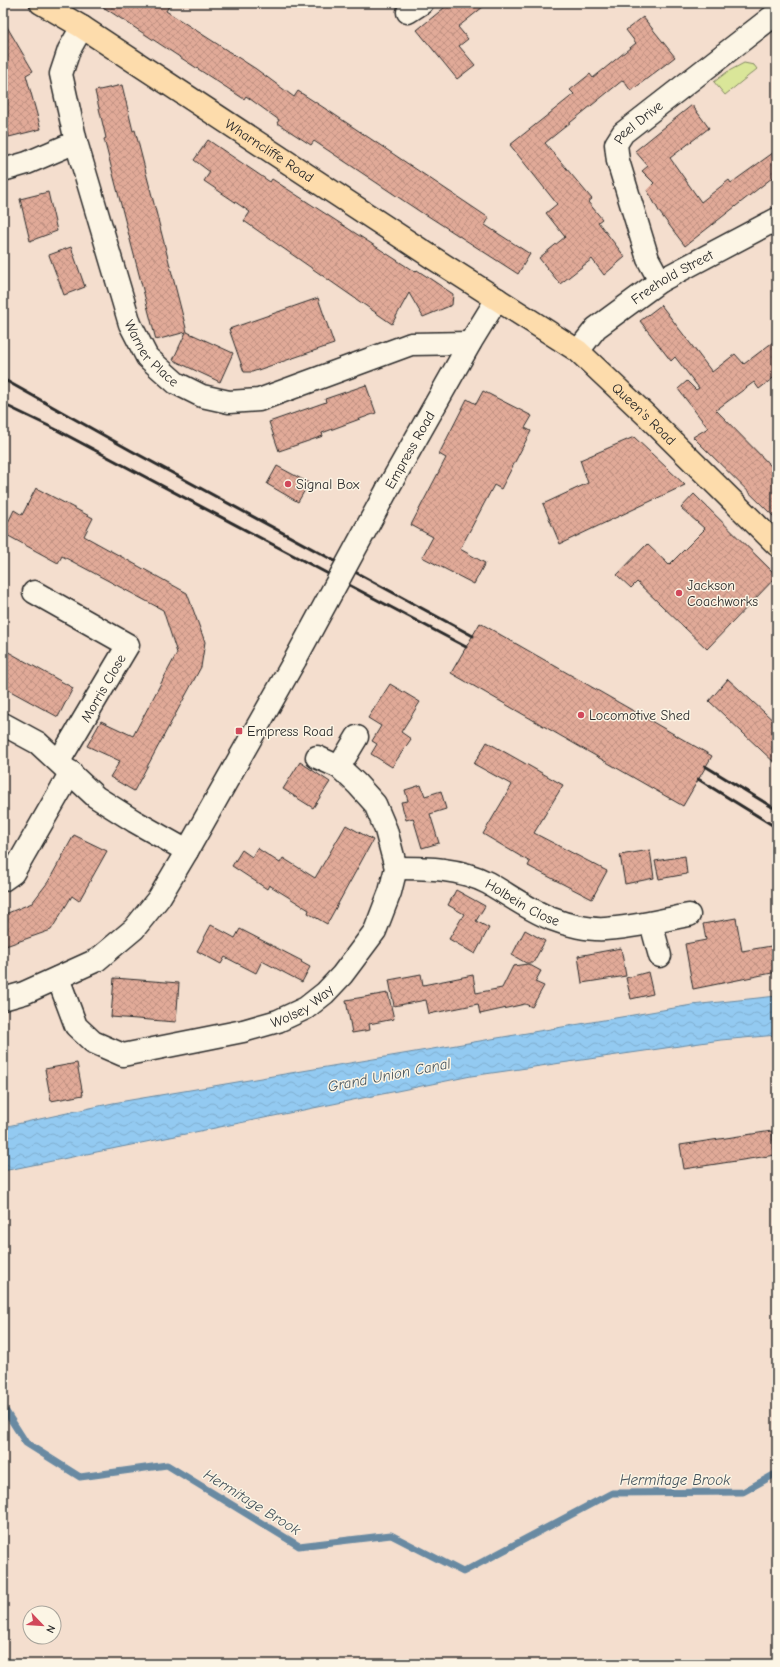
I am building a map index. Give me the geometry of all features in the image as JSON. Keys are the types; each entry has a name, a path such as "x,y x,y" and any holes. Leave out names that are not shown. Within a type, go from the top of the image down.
{"main road":[{"name":"Wharncliffe Road","path":"41,3 82,28 497,299"},
{"name":"Queen's Road","path":"497,299 578,350 777,545"}],"street":[{"name":"Peel Drive","path":"660,281 648,259 618,161 616,144 622,133 777,13"},
{"name":"Warner Place","path":"82,28 69,50 60,74 76,142 130,324 147,357 176,383 202,396 229,402 259,400 411,344 470,343"},
{"path":"3,170 27,163 76,142"},
{"name":"Freehold Street","path":"578,350 596,328 660,281 777,219"},
{"name":"Empress Road","path":"3,999 24,993 97,960 134,929 159,898 294,660 387,490 470,343 497,299"},
{"name":"Morris Close","path":"3,880 13,873 65,767 128,645 34,592"},
{"path":"3,724 38,743 96,797 134,822 187,851"},
{"path":"339,767 356,737"},
{"name":"Wolsey Way","path":"58,978 76,1026 93,1042 123,1055 243,1031 278,1020 306,1008 325,994 342,975 374,931 390,892 396,868 386,830 375,804 339,767 318,757"},
{"name":"Holbein Close","path":"396,868 430,868 455,871 486,883 551,919 576,925 605,929 651,923 689,915"},
{"path":"651,923 660,956"}],"green space":[{"path":"744,63 754,65 757,69 725,95 714,82 727,72"}],"water":[{"name":"Grand Union Canal","path":"777,996 777,1035 721,1040 471,1076 3,1171 3,1127 113,1103 692,1005"}],"building":[{"path":"97,3 171,3 166,11 256,69 294,97 298,91 489,218 485,225 530,254 518,274 425,215 314,141 311,145 277,123 279,120 246,96 244,99"},
{"path":"450,3 488,3 458,27 468,39 459,46 475,65 457,79 417,30"},
{"path":"643,17 675,57 631,91 623,80 545,143 592,199 588,202 602,219 598,222 625,257 604,275 592,259 560,284 539,258 565,237 546,213 557,204 510,145 574,94 570,90 590,74 593,78 636,43 626,30"},
{"path":"3,20 33,71 26,75 41,129 9,137 3,106"},
{"path":"122,85 187,332 233,353 220,382 173,360 186,332 156,340 104,139 106,138 95,91"},
{"path":"692,105 709,128 670,158 701,202 729,180 731,183 777,150 777,174 685,246 660,213 647,190 654,183 642,171 648,166 635,151"},
{"path":"208,140 270,182 272,179 415,272 417,270 453,294 452,305 423,317 409,293 392,324 244,221 250,212 204,181 210,172 194,160"},
{"path":"48,192 57,231 30,241 20,199"},
{"path":"71,247 85,287 64,295 49,255"},
{"path":"318,298 334,344 252,372 244,372 229,329"},
{"path":"661,305 712,372 735,354 744,364 777,339 777,375 759,389 754,382 716,410 777,472 777,520 693,437 708,428 678,389 687,381 696,390 699,388 675,357 671,361 640,321"},
{"path":"366,385 376,413 322,433 323,436 279,451 269,422 326,402 325,399"},
{"path":"483,391 532,416 525,428 531,431 501,489 494,485 460,549 485,563 474,584 422,557 433,537 411,525 446,458 439,454 467,399 476,404"},
{"path":"634,437 685,485 560,544 543,504 588,483 580,460"},
{"name":"Signal Box","path":"277,466 309,483 298,502 267,484"},
{"path":"36,488 93,518 84,536 187,593 205,642 201,667 134,791 110,777 120,761 87,746 101,721 133,736 177,653 163,610 62,556 58,563 3,533 14,510 22,515"},
{"path":"694,494 777,576 707,649 637,582 631,588 617,575 647,544 669,565 705,529 681,508"},
{"name":"Locomotive Shed","path":"480,623 712,756 683,806 451,673"},
{"path":"3,649 73,688 58,717 3,687"},
{"path":"728,679 777,724 777,765 709,701"},
{"path":"390,684 420,702 401,732 411,739 392,767 371,754 377,744 372,741 381,726 368,718"},
{"path":"487,742 563,785 534,833 607,871 592,899 528,866 530,862 483,834 512,785 474,764"},
{"path":"300,762 330,782 313,808 283,789"},
{"path":"421,785 425,796 441,791 446,809 430,814 439,843 422,848 413,818 406,820 401,802 408,801 405,790"},
{"path":"346,825 373,840 327,924 308,913 309,910 269,885 267,889 232,866 242,850 252,857 257,848 280,863 283,858 315,878"},
{"path":"74,835 107,851 79,901 72,896 51,930 3,947 3,915 32,903 48,882"},
{"path":"650,850 654,878 625,884 620,855"},
{"path":"685,856 687,874 659,879 655,861"},
{"path":"456,890 485,906 476,921 489,928 475,954 449,939 464,914 448,905"},
{"path":"736,918 742,951 777,945 777,972 693,989 685,944 706,940 703,924"},
{"path":"211,925 235,938 240,929 302,961 301,962 310,967 302,982 262,961 256,973 225,957 221,964 197,951"},
{"path":"525,930 545,941 533,963 526,963 512,955"},
{"path":"621,948 626,976 582,983 578,956"},
{"path":"528,964 541,971 535,982 544,986 532,1007 525,1004 480,1014 478,1004 429,1014 426,1000 394,1006 389,980 421,974 423,985 473,975 476,993 502,988 513,966"},
{"path":"648,972 653,994 631,999 626,978"},
{"path":"114,978 179,983 176,1022 111,1017"},
{"path":"388,993 394,1019 369,1024 370,1030 352,1033 346,1000"},
{"path":"77,1063 83,1095 51,1101 45,1069"},
{"path":"772,1131 775,1155 684,1169 680,1145"}],"waterway":[{"name":"Hermitage Brook","path":"3,1407 26,1443 80,1477 167,1465 299,1546 391,1535 463,1572 612,1493 743,1492 777,1473"}],"railway":[{"path":"3,379 130,450 473,636"},
{"path":"3,404 55,429 466,647"},
{"path":"705,766 777,810"},
{"path":"698,779 777,828"}],"place":[{"name":"Signal Box","path":"288,484"},
{"name":"Jackson Coachworks","path":"679,593"},
{"name":"Locomotive Shed","path":"581,715"},
{"name":"Empress Road","path":"239,731"}]}
